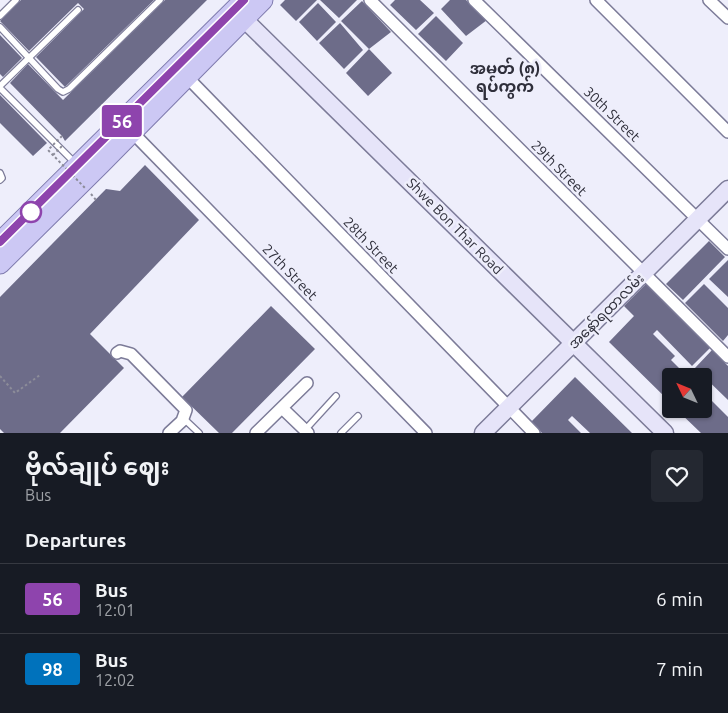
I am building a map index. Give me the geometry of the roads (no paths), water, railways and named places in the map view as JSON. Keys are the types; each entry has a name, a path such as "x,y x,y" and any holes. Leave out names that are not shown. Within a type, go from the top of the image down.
{"main road":[{"path":"0,242 244,0"},
{"path":"0,264 263,0"},
{"name":"Shwe Bon Thar Road","path":"244,19 665,433"},
{"name":"အနော်ရထာလမ်း","path":"483,433 728,189"}],"street":[{"name":"29th Street","path":"370,0 728,357"},
{"name":"30th Street","path":"474,0 728,249"},
{"path":"596,0 728,132"},
{"path":"709,0 728,18"},
{"name":"28th Street","path":"187,77 534,433"},
{"name":"27th Street","path":"132,132 426,433"},
{"path":"117,353 120,350 131,354 186,410 181,416 182,421 169,433"},
{"path":"256,433 307,382"},
{"path":"282,408 305,432"}],"lane":[{"path":"0,16 16,0"},
{"path":"0,27 58,89 63,92 69,89 160,0"},
{"path":"77,166 0,87 78,10"},
{"path":"0,172 2,178 0,180"},
{"path":"305,432 336,396"},
{"path":"181,416 199,433"},
{"path":"341,433 358,416"}],"district":[{"name":"အမှတ် (၈) ရပ်ကွက်","path":"505,77"}]}
